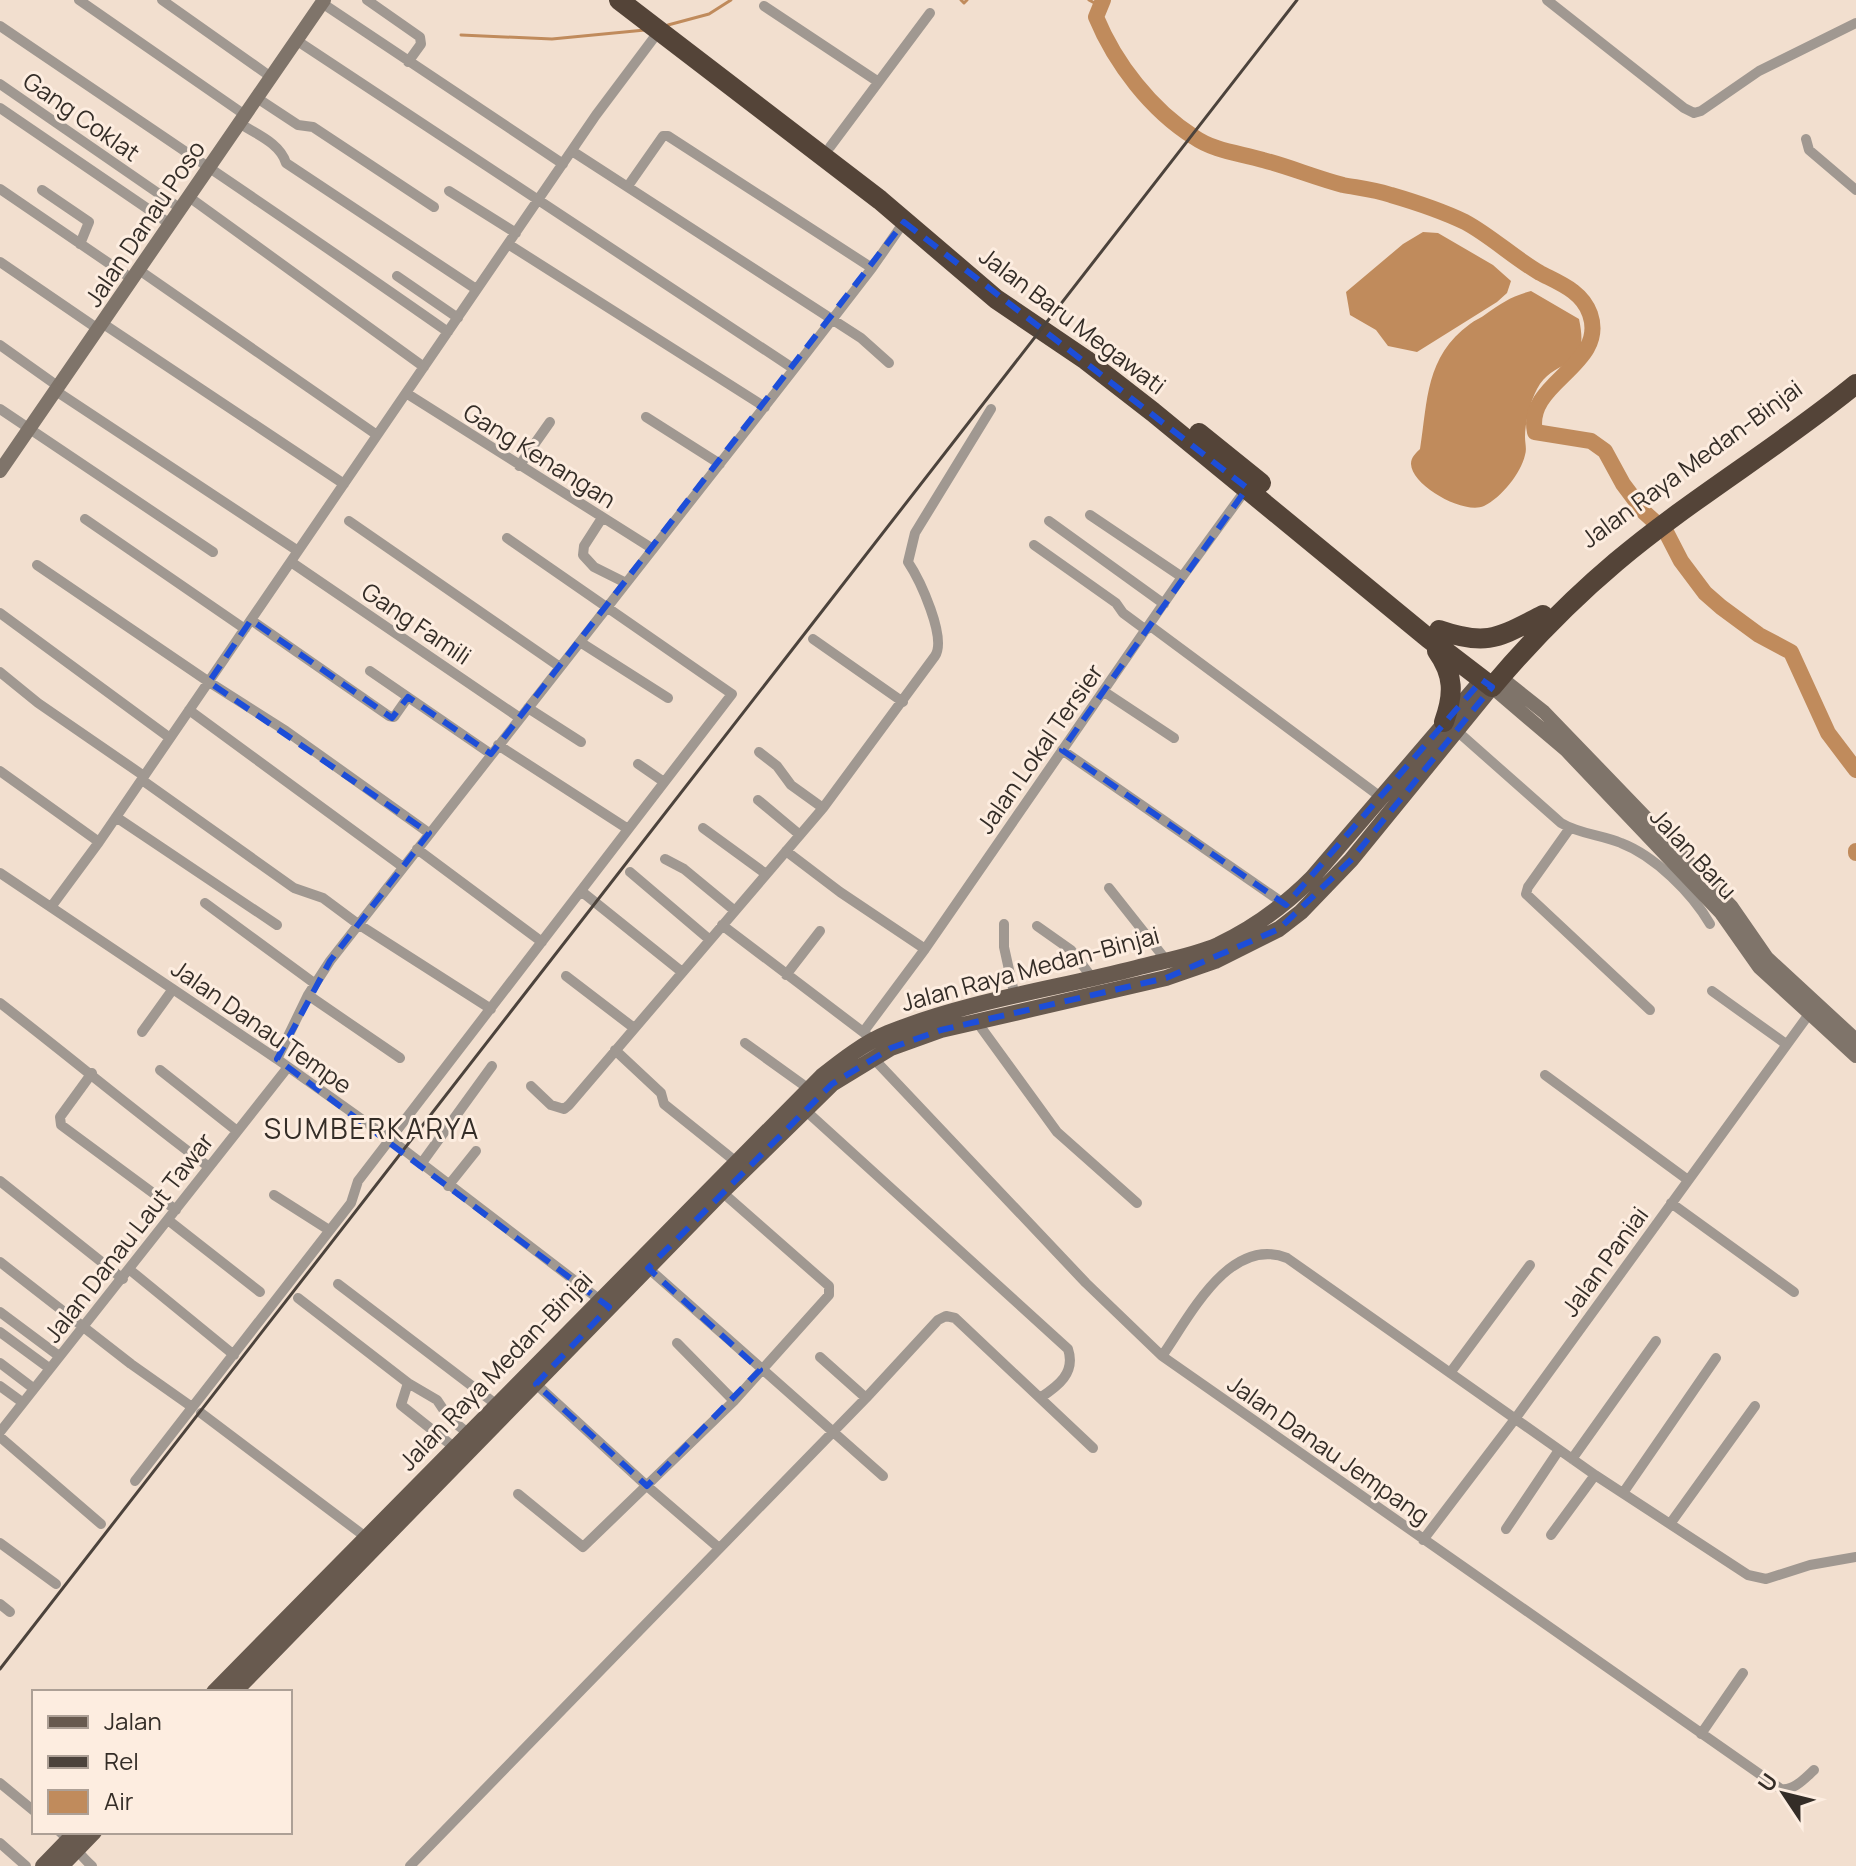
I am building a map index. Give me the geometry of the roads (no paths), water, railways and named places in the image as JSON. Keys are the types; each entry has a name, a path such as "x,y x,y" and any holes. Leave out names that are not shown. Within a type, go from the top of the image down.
{"highway":[{"name":"Jalan Baru Megawati","path":"619,0 652,17 830,147 957,252 1008,292 1048,318 1491,678"},
{"name":"Jalan Baru Megawati","path":"652,17 880,200 996,299 1086,360 1245,481"},
{"name":"Jalan Raya Medan-Binjai","path":"1491,678 1543,615 1585,573 1634,540 1856,374"},
{"name":"Jalan Raya Medan-Binjai","path":"1694,495 1815,417 1856,384"},
{"name":"Jalan Raya Medan-Binjai","path":"1491,678 1634,540"},
{"path":"1434,634 1488,639 1502,636 1543,615"},
{"path":"1434,634 1450,676 1450,726"}],"main road":[{"name":"Jalan Raya Medan-Binjai","path":"236,1690 536,1384 604,1303 735,1161 809,1089 852,1053 885,1034 942,1014 1093,979 1216,945 1286,905 1491,678"},
{"name":"Jalan Raya Medan-Binjai","path":"870,1044 891,1048 941,1030 1166,978 1215,961 1279,929 1301,912 1351,860 1450,726"},
{"name":"Jalan Raya Medan-Binjai","path":"216,1690 497,1405 604,1303 648,1268 870,1044"},
{"path":"43,1866 70,1839"},
{"path":"61,1866 70,1839"}],"street":[{"path":"79,0 242,119 283,153 286,163 476,289"},
{"path":"162,0 271,77"},
{"path":"367,0 420,37 421,44 408,62"},
{"path":"1547,0 1694,113 1759,71 1856,23"},
{"path":"323,2 563,164"},
{"name":"Jalan Danau Poso","path":"0,471 323,2"},
{"path":"764,6 877,81"},
{"path":"830,147 930,13"},
{"path":"51,907 99,842 572,151 652,17"},
{"path":"0,26 208,168 265,203 448,332"},
{"path":"296,40 794,369"},
{"name":"Gang Coklat","path":"0,84 185,203 424,367"},
{"path":"257,98 298,125 313,127 434,207"},
{"path":"0,108 170,224"},
{"path":"628,186 663,136 668,136 872,268"},
{"path":"1806,139 1809,150 1856,190"},
{"path":"572,151 833,319 889,363"},
{"path":"0,189 377,435"},
{"path":"42,190 89,223 80,244"},
{"path":"449,191 516,233"},
{"path":"277,1059 314,983 358,924 765,407 904,222"},
{"path":"508,244 765,407"},
{"path":"0,262 344,484"},
{"path":"397,276 458,318"},
{"path":"0,345 58,389 298,551"},
{"name":"Gang Kenangan","path":"406,393 653,549"},
{"path":"0,409 213,552"},
{"path":"531,1086 551,1105 564,1109 823,808 940,649 931,612 908,562 912,542 991,409"},
{"path":"646,417 720,464"},
{"path":"519,466 550,422"},
{"name":"Jalan Lokal Tersier","path":"870,1044 925,949 1164,604 1245,481"},
{"path":"1090,515 1182,577"},
{"path":"602,518 584,546 583,555 594,567 626,583"},
{"path":"85,519 389,716 394,717 408,697"},
{"path":"349,521 560,667"},
{"path":"1049,521 1164,604"},
{"path":"135,1481 196,1410 234,1355 351,1203 358,1181 732,694 507,538"},
{"path":"1034,545 1116,603 1123,613 1148,627 1382,798"},
{"name":"Gang Famili","path":"291,562 520,718"},
{"path":"37,565 286,731 429,833"},
{"path":"0,613 170,738"},
{"path":"813,639 903,702"},
{"path":"580,642 668,698"},
{"path":"370,671 628,829"},
{"path":"0,672 38,703 294,888 318,895 491,1009"},
{"name":"Jalan Baru","path":"1491,678 1544,712 1686,879 1731,906 1767,958 1856,1056"},
{"path":"1103,691 1174,738"},
{"path":"528,708 581,742"},
{"path":"189,710 403,867"},
{"path":"1450,726 1561,823 1623,843 1686,879 1710,924"},
{"path":"1062,750 1286,905"},
{"path":"759,752 777,766 791,785 823,808"},
{"path":"638,764 664,782"},
{"path":"0,771 99,842"},
{"path":"758,800 800,835"},
{"path":"116,817 277,925"},
{"path":"703,828 766,874"},
{"path":"1570,828 1526,894 1650,1010"},
{"path":"417,849 542,942"},
{"path":"786,851 925,949"},
{"path":"665,859 684,869 735,911"},
{"path":"630,872 710,940"},
{"name":"Jalan Danau Tempe","path":"0,873 277,1059 391,1140 604,1303"},
{"path":"1109,888 1166,960"},
{"path":"581,891 682,972"},
{"path":"205,903 314,983"},
{"path":"1004,924 1004,947 1015,997"},
{"name":"Jalan Danau Jempang","path":"722,925 870,1044 1086,1283 1162,1356 1781,1789 1788,1790 1814,1770"},
{"path":"1037,926 1071,950 1093,979"},
{"path":"786,975 820,931"},
{"path":"566,976 634,1028"},
{"path":"142,1032 173,989"},
{"path":"1712,991 1786,1044"},
{"path":"308,995 400,1058"},
{"path":"0,1003 209,1167"},
{"name":"Jalan Baru","path":"1813,1009 1856,1040"},
{"name":"Jalan Paniai","path":"1423,1540 1515,1419 1813,1009"},
{"path":"977,1022 1057,1132 1137,1203"},
{"path":"745,1043 809,1089"},
{"path":"615,1050 661,1093 664,1104 735,1161"},
{"path":"421,1164 492,1066"},
{"name":"Jalan Danau Laut Tawar","path":"0,1435 22,1402 85,1327 288,1067"},
{"path":"160,1070 237,1131"},
{"path":"92,1073 60,1117 61,1125 176,1210"},
{"path":"1545,1075 1688,1180"},
{"path":"805,1110 1068,1349 1071,1359 1065,1378 1040,1398"},
{"path":"448,1186 476,1151"},
{"path":"0,1181 234,1355"},
{"path":"518,1494 583,1547 734,1401 829,1295 830,1290 722,1192"},
{"path":"274,1195 329,1230"},
{"path":"1671,1203 1794,1292"},
{"path":"168,1220 260,1292"},
{"path":"1162,1356 1222,1273 1247,1258 1268,1254 1287,1258 1595,1475 1737,1569 1757,1579 1766,1579 1810,1565 1856,1557"},
{"path":"0,1262 131,1364 367,1538"},
{"path":"1450,1373 1530,1265"},
{"path":"648,1268 883,1476"},
{"path":"338,1284 497,1405"},
{"path":"298,1298 408,1383 437,1400 449,1418 469,1434"},
{"path":"0,1312 59,1356"},
{"path":"410,1866 866,1398 938,1320 946,1316 955,1318 1093,1448"},
{"path":"0,1332 49,1368"},
{"path":"1572,1459 1656,1341"},
{"path":"677,1343 734,1401"},
{"path":"820,1357 866,1398"},
{"path":"1623,1493 1716,1358"},
{"path":"0,1363 33,1388"},
{"path":"408,1383 401,1405 455,1448"},
{"path":"536,1384 719,1548"},
{"path":"0,1386 22,1402"},
{"path":"1670,1524 1755,1406"},
{"path":"0,1410 12,1418"},
{"path":"0,1435 101,1524"},
{"path":"1506,1529 1559,1450"},
{"path":"1551,1535 1595,1475"},
{"path":"0,1543 56,1584"},
{"path":"0,1604 10,1612"},
{"path":"1701,1734 1743,1673"},
{"path":"0,1783 32,1809"},
{"path":"70,1839 92,1866"},
{"path":"0,1843 26,1866"}],"water":[{"path":"1423,232 1438,233 1493,265 1511,281 1507,293 1497,302 1417,352 1388,346 1376,330 1350,315 1346,292 1403,244"},
{"path":"1531,291 1579,319 1580,349 1576,357 1553,371 1537,389 1527,419 1525,455 1509,484 1484,506 1475,508 1452,502 1440,497 1420,481 1411,464 1420,449 1431,380 1444,351 1455,337 1507,300"}],"waterway":[{"path":"668,25 709,14 731,0"},
{"path":"961,0 964,3 967,0"},
{"path":"1089,0 1100,6"},
{"path":"1103,0 1096,17 1124,68 1163,113 1194,137 1218,149 1343,185 1385,193 1447,214 1475,228 1581,299 1590,314 1592,332 1587,347 1541,400 1535,415 1535,432 1591,441 1605,451 1623,484 1644,512 1666,532 1681,561 1705,593 1759,635 1791,652 1828,733 1856,770"},
{"path":"461,35 552,39 645,30"}],"railway":[{"path":"0,1669 1297,0"}],"district":[{"name":"SUMBERKARYA","path":"372,1128"}]}
